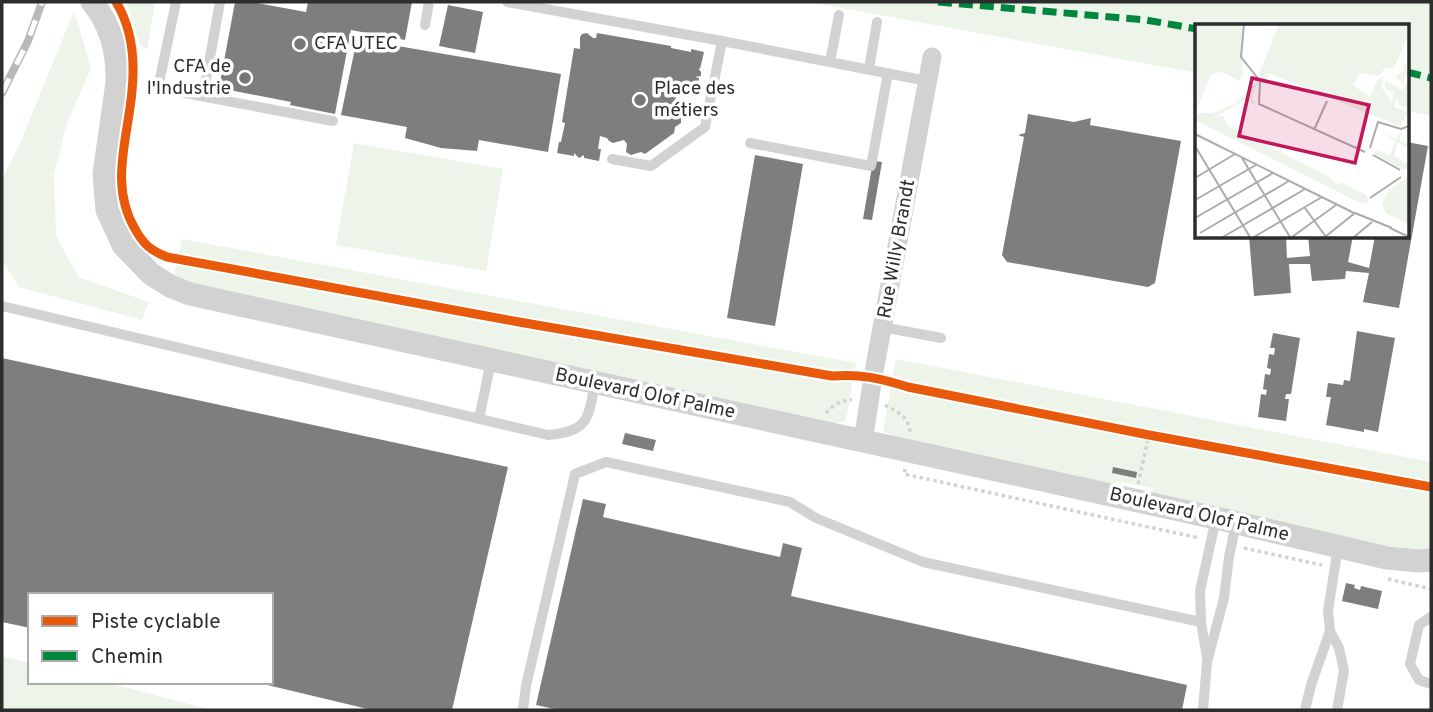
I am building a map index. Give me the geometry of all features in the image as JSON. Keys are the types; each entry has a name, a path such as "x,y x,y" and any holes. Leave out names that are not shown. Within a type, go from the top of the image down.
{"street":[{"name":"Boulevard Olof Palme","path":"92,2 109,31 117,69 104,174 107,210 123,245 150,274 170,286 190,294 1387,558 1431,560"},
{"name":"Rue Willy Brandt","path":"863,441 932,57"}],"lane":[{"path":"176,2 158,88 333,121"},
{"path":"203,96 220,2"},
{"path":"425,25 429,2"},
{"path":"507,2 927,81"},
{"path":"831,62 839,15"},
{"path":"869,69 877,22"},
{"path":"612,159 651,166 705,127 722,41"},
{"path":"750,143 871,166 888,73"},
{"path":"223,112 225,100"},
{"path":"2,306 548,435 568,433 583,424 589,415 595,383"},
{"path":"882,327 941,338"},
{"path":"479,419 491,360"},
{"path":"523,710 526,686 575,474 606,462 790,502 816,518 923,562 1201,622"},
{"path":"1207,662 1200,591 1226,521"},
{"path":"1203,710 1207,662 1224,598 1229,557 1226,521"},
{"path":"1337,710 1344,671 1339,648 1330,631 1328,611 1338,547"},
{"path":"1431,617 1419,625 1410,664 1419,680 1431,684"},
{"path":"1305,710 1330,631"}],"path":[{"path":"820,432 827,411 842,401 853,400"},
{"path":"1137,489 1149,435"}],"shaded area":[{"path":"126,2 155,2 147,50 140,45"},
{"path":"809,2 1431,2 1431,116 1408,111 1408,24 1195,24 1195,73"},
{"path":"74,11 91,68 67,123 54,175 56,235 78,277 149,302 142,320 19,287 2,260 2,179 21,141"},
{"path":"354,143 503,169 486,271 336,245"},
{"path":"182,239 856,363 846,420 835,424 193,284 174,277"},
{"path":"896,359 1431,462 1431,550 1385,546 1152,495 1153,488 1116,481 1114,487 892,436 883,430"},
{"path":"2,656 28,662 28,684 113,684 213,710 2,710"}],"building":[{"path":"235,2 251,2 306,12 308,2 412,2 405,40 351,30 335,114 219,88"},
{"path":"448,5 483,12 475,53 439,46"},
{"path":"587,33 593,38 596,38 597,33 691,52 691,49 704,52 700,69 698,68 701,76 695,77 699,78 696,93 674,86 676,98 672,110 681,117 681,123 675,127 674,133 645,154 641,152 631,155 626,152 627,144 624,140 613,143 600,136 599,161 584,158 584,155 579,158 574,153 574,156 557,153 565,123 562,122 574,48 580,49 580,37"},
{"path":"357,39 561,74 548,152 479,140 477,151 441,148 405,138 407,127 341,115"},
{"path":"1028,114 1074,122 1091,118 1090,125 1181,141 1155,283 1148,287 1007,262 1002,255 1024,137 1018,135 1025,133"},
{"path":"1408,142 1428,146 1399,308 1363,302 1369,273 1346,271 1345,279 1312,281 1310,264 1289,264 1291,293 1254,296 1249,238 1286,238 1287,258 1310,256 1308,238 1353,238 1348,262 1369,268 1375,238 1408,238"},
{"path":"755,155 803,164 775,326 727,318"},
{"path":"873,161 882,162 872,220 863,219"},
{"path":"1357,331 1395,338 1378,432 1326,425 1331,397 1326,397 1328,383 1343,385 1344,380 1350,381"},
{"path":"1273,333 1300,338 1291,394 1286,394 1285,399 1289,399 1286,421 1258,417 1261,394 1266,395 1267,390 1263,389 1265,374 1270,375 1271,369 1267,368 1269,354 1274,355 1275,348 1270,348"},
{"path":"2,358 508,467 452,710 372,710 263,684 273,684 273,593 28,593 28,628 2,622"},
{"path":"625,433 656,440 653,451 622,444"},
{"path":"1113,467 1137,472 1136,478 1112,473"},
{"path":"583,499 606,504 603,517 780,557 783,543 802,548 791,596 1187,685 1182,710 559,710 536,705"},
{"path":"1346,583 1355,585 1354,588 1360,590 1361,586 1382,591 1378,609 1342,601"}],"railway":[{"path":"2,93 28,41 42,2"}],"marked path":[{"path":"938,2 1146,20 1195,29"},
{"path":"1408,72 1431,78"}],"cycle path":[{"path":"116,2 129,34 133,68 122,161 123,195 127,212 141,239 167,257 832,376 870,377 1149,435 1431,487"}],"place":[{"name":"CFA UTEC","path":"300,44"},
{"name":"CFA de l'Industrie","path":"245,78"},
{"name":"Place des métiers","path":"640,100"}]}
